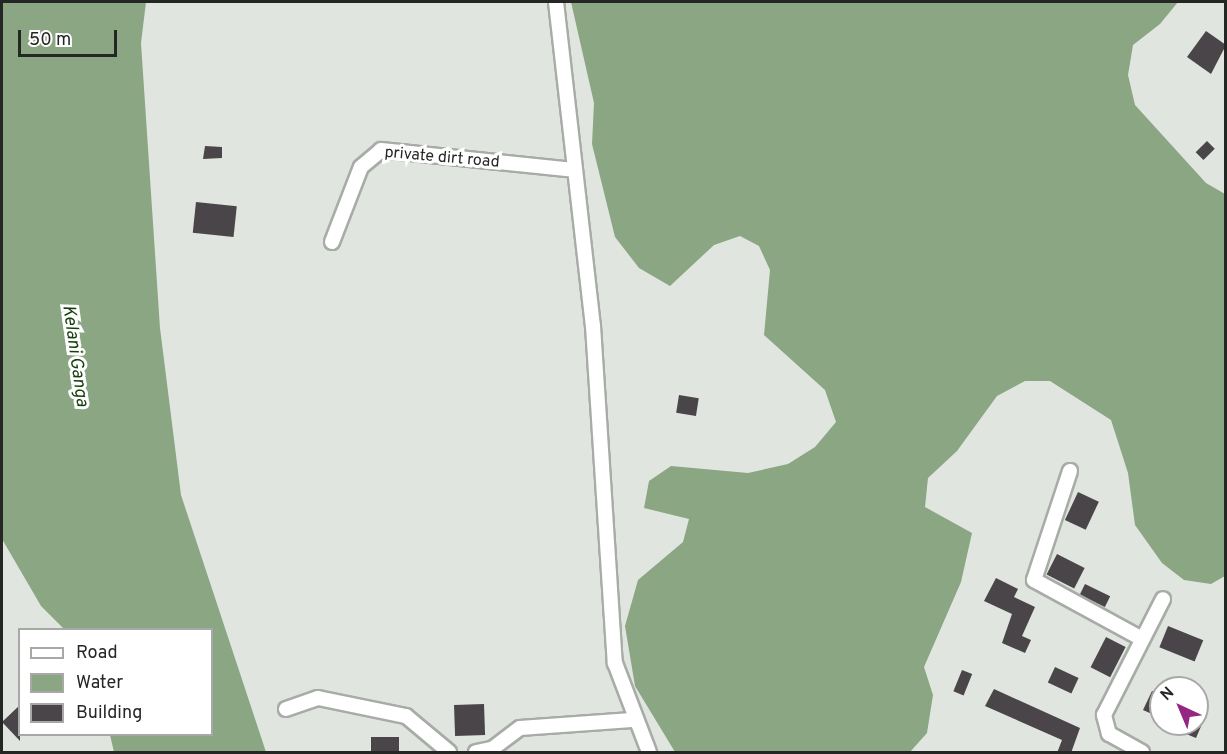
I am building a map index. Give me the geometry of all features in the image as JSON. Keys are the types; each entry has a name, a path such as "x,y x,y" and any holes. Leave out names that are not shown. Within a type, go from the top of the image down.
{"street":[{"path":"556,2 593,326 615,663 632,720 649,753"},
{"name":"private dirt road","path":"332,242 361,167 381,150 574,170"},
{"path":"1070,471 1034,580 1142,639"},
{"path":"1142,753 1109,734 1104,715 1163,599"},
{"path":"286,709 318,698 406,716 449,753"},
{"path":"476,753 492,749 520,728 632,720"}],"water":[{"name":"Kelani Ganga","path":"2,2 146,2 141,43 160,328 181,495 266,752 114,752 110,736 213,736 213,628 63,628 41,606 2,539"},
{"path":"571,2 1178,2 1160,24 1133,45 1128,75 1135,105 1206,183 1225,194 1225,576 1211,584 1184,580 1162,563 1135,525 1128,473 1111,420 1050,381 1025,381 997,396 957,451 928,478 925,507 972,533 961,582 924,667 933,695 927,733 910,752 675,752 635,686 625,626 638,580 683,542 689,519 644,508 649,481 671,466 748,473 788,464 815,447 836,422 825,390 764,335 770,270 759,246 740,236 714,245 670,286 639,268 615,237 592,144 594,103"}],"building":[{"path":"1206,31 1226,45 1211,74 1187,57"},
{"path":"1207,141 1215,149 1203,160 1196,152"},
{"path":"205,146 222,147 222,158 203,159"},
{"path":"196,202 237,206 234,237 193,233"},
{"path":"679,395 699,398 696,416 676,413"},
{"path":"1078,492 1099,502 1086,530 1065,520"},
{"path":"1057,554 1085,568 1074,589 1047,574"},
{"path":"996,578 1018,589 1014,597 1035,607 1022,636 1031,640 1025,653 1002,643 1012,614 984,601"},
{"path":"1085,584 1110,596 1105,607 1080,595"},
{"path":"1168,626 1203,640 1195,662 1159,647"},
{"path":"1106,637 1126,647 1110,677 1091,667"},
{"path":"1055,667 1079,678 1071,693 1048,682"},
{"path":"962,670 972,674 964,695 953,691"},
{"path":"994,689 1080,728 1071,753 1057,753 1062,740 985,706"},
{"path":"1149,697 1149,713 1143,710"},
{"path":"484,704 485,735 455,736 454,705"},
{"path":"18,707 20,741 2,722"},
{"path":"371,737 399,737 399,752 371,752"}]}
